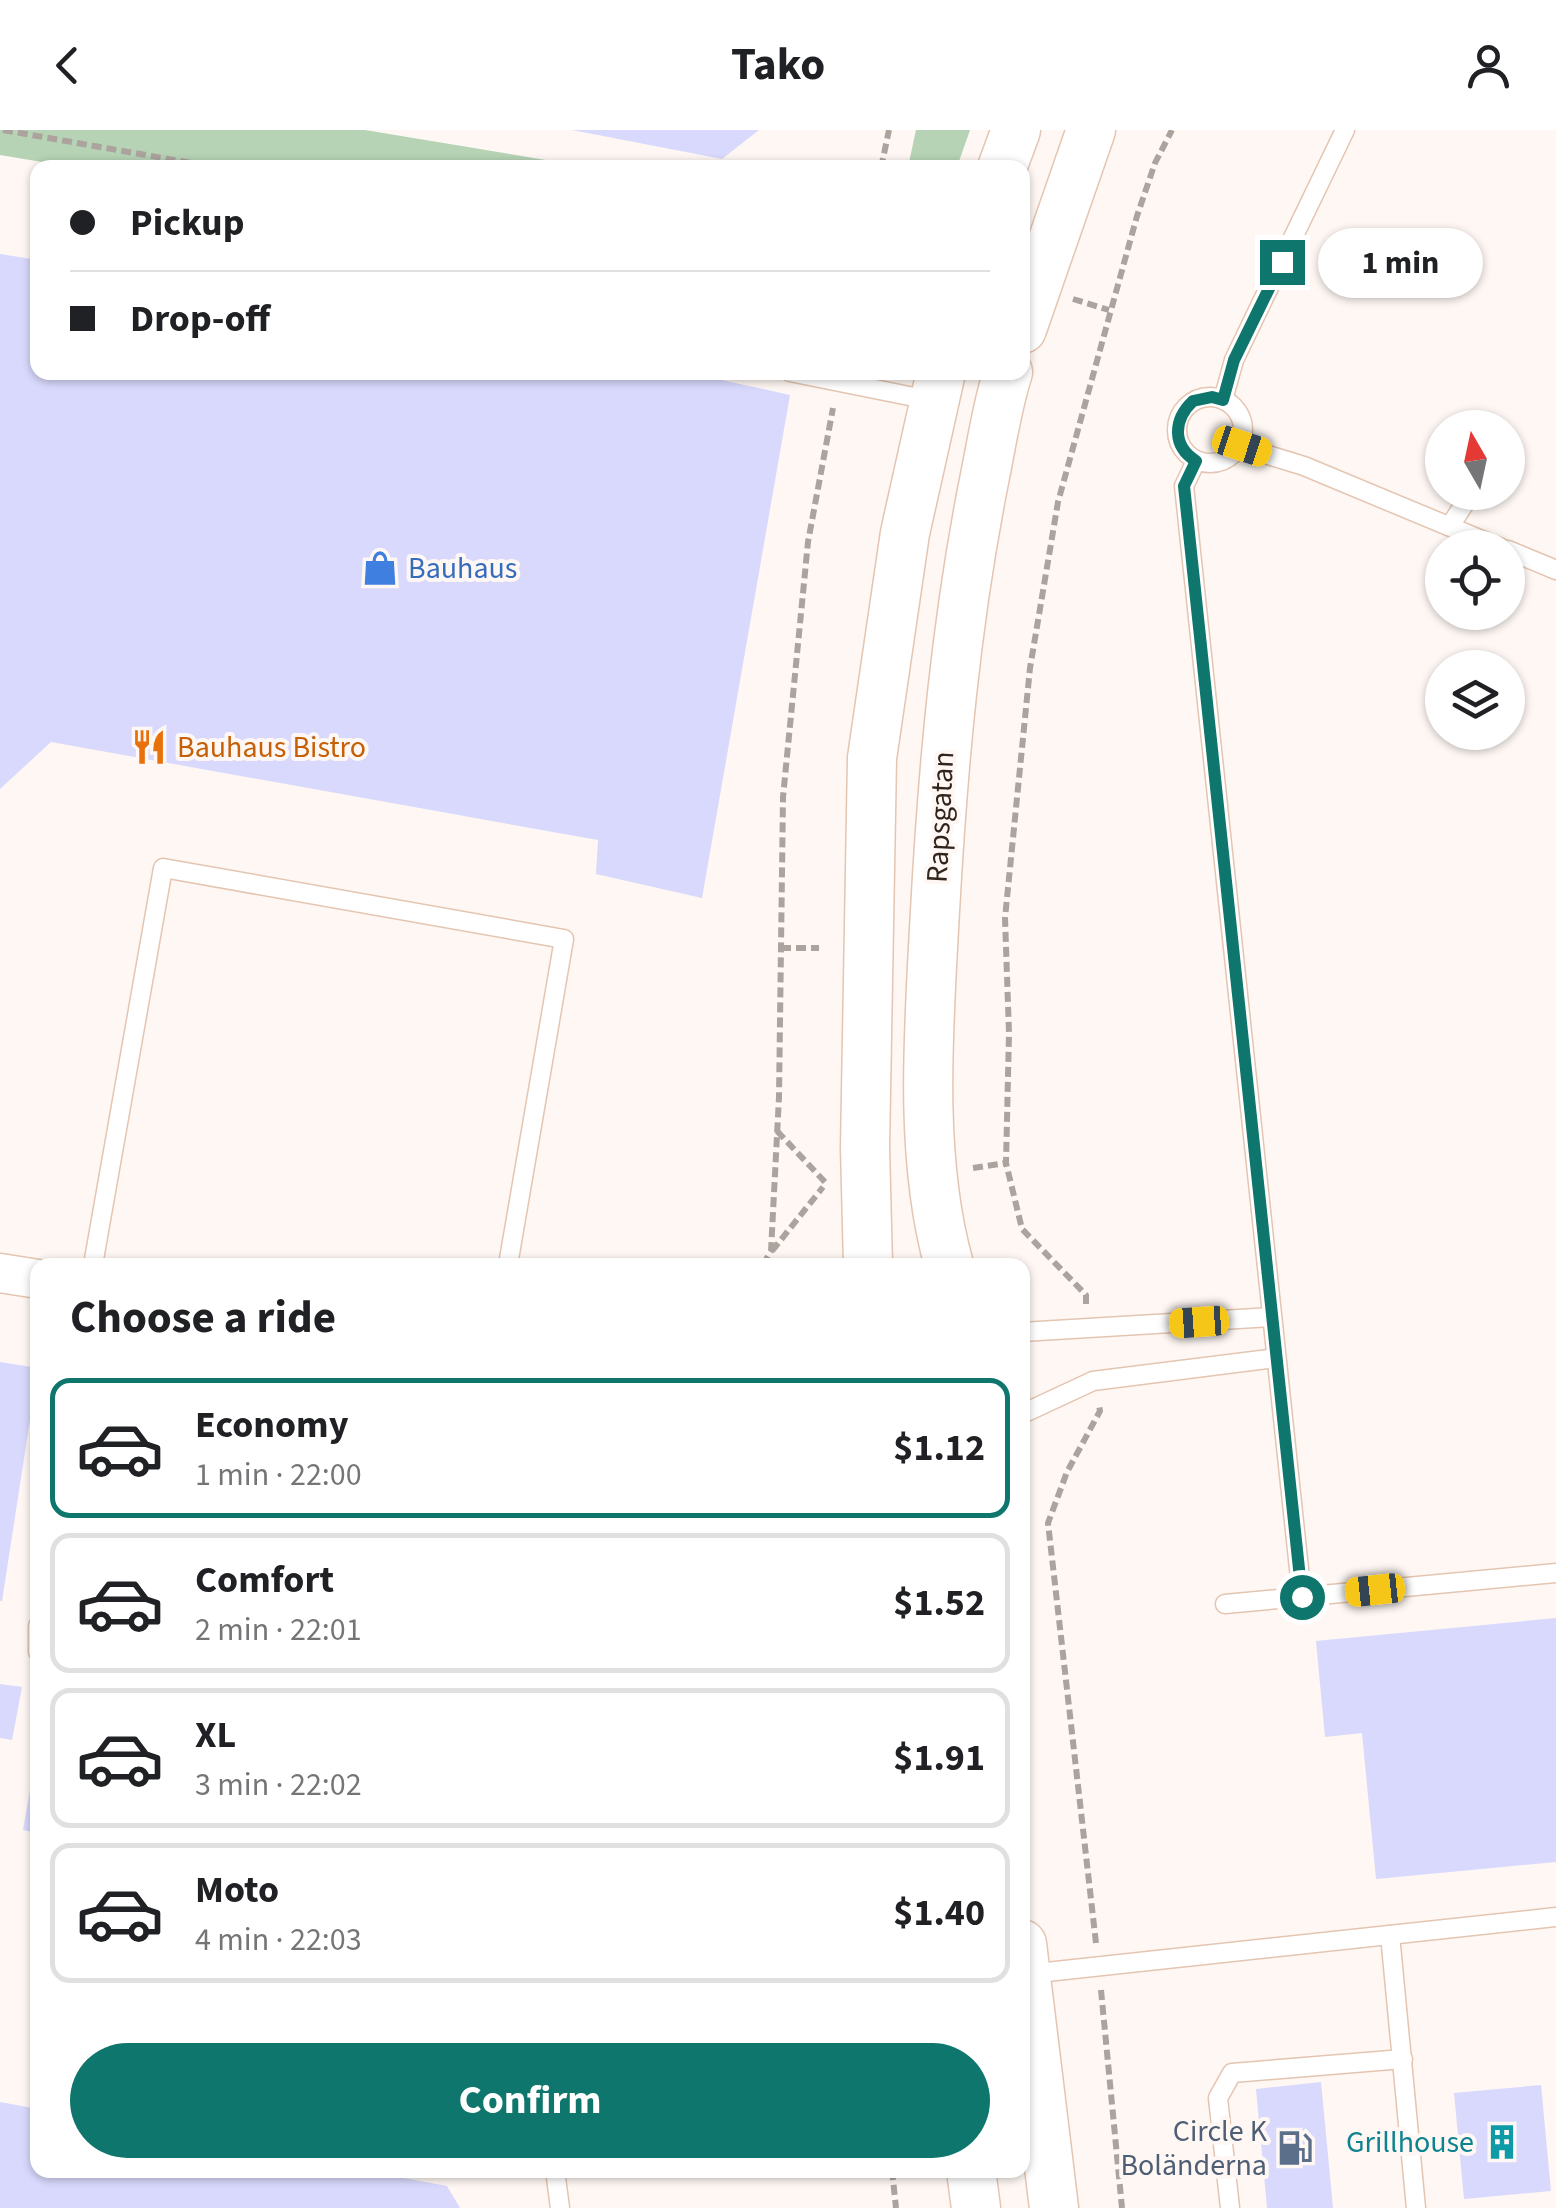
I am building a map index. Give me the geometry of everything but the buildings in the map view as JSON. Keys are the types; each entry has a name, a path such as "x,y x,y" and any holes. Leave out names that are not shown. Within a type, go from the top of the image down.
{"street":[{"path":"1005,160 1016,130"},
{"path":"1030,306 1091,130"},
{"name":"Rapsgatan","path":"947,1258 938,1227 931,1174 931,987 944,740 974,531 1006,380"},
{"path":"868,1258 865,1148 872,758 905,533 938,387"},
{"path":"0,1273 30,1279"},
{"path":"1030,2013 1054,2208"},
{"path":"972,2178 976,2208"}],"lane":[{"path":"1223,400 1234,360 1345,130"},
{"path":"828,380 938,387"},
{"path":"1212,397 1223,400 1239,414 1242,446 1219,463 1196,461 1178,442 1177,422 1193,401 1212,397"},
{"path":"1242,446 1304,466 1459,530"},
{"path":"1196,461 1184,486 1302,1597"},
{"path":"1450,526 1460,510"},
{"path":"1525,557 1556,570"},
{"path":"94,1258 164,868 564,940 509,1258"},
{"path":"1030,1332 1272,1317"},
{"path":"1030,1410 1094,1382 1276,1358"},
{"path":"1225,1604 1556,1573"},
{"path":"1030,1964 1098,1966 1556,1917"},
{"path":"1390,1935 1416,2208"},
{"path":"1230,2208 1218,2098 1232,2073 1403,2059"},
{"path":"557,2178 560,2208"}],"path":[{"path":"4,130 175,160"},
{"path":"883,160 889,130"},
{"path":"1089,1330 1086,1295 1022,1230 1006,1163 1009,1033 1005,918 1030,668 1058,502 1149,181 1172,130"},
{"path":"1073,299 1110,310"},
{"path":"767,1258 771,1252 777,1131 783,796 804,581 838,382"},
{"path":"780,948 819,948"},
{"path":"777,1131 826,1184"},
{"path":"1094,1382 1100,1412 1067,1472 1048,1523 1122,2208"},
{"path":"893,2178 896,2208"}],"green space":[{"path":"0,130 365,130 546,160 30,160 0,155"},
{"path":"916,130 970,130 959,160 910,160"}],"place":[{"name":"Bauhaus","path":"380,568"},
{"name":"Bauhaus Bistro","path":"149,747"},
{"name":"Grillhouse","path":"1502,2142"},
{"name":"Circle K Boländerna","path":"1295,2148"}],"route":[{"path":"1282,262 1234,360 1223,400 1212,397 1193,401 1177,422 1178,442 1196,461 1184,486 1302,1597"}]}
